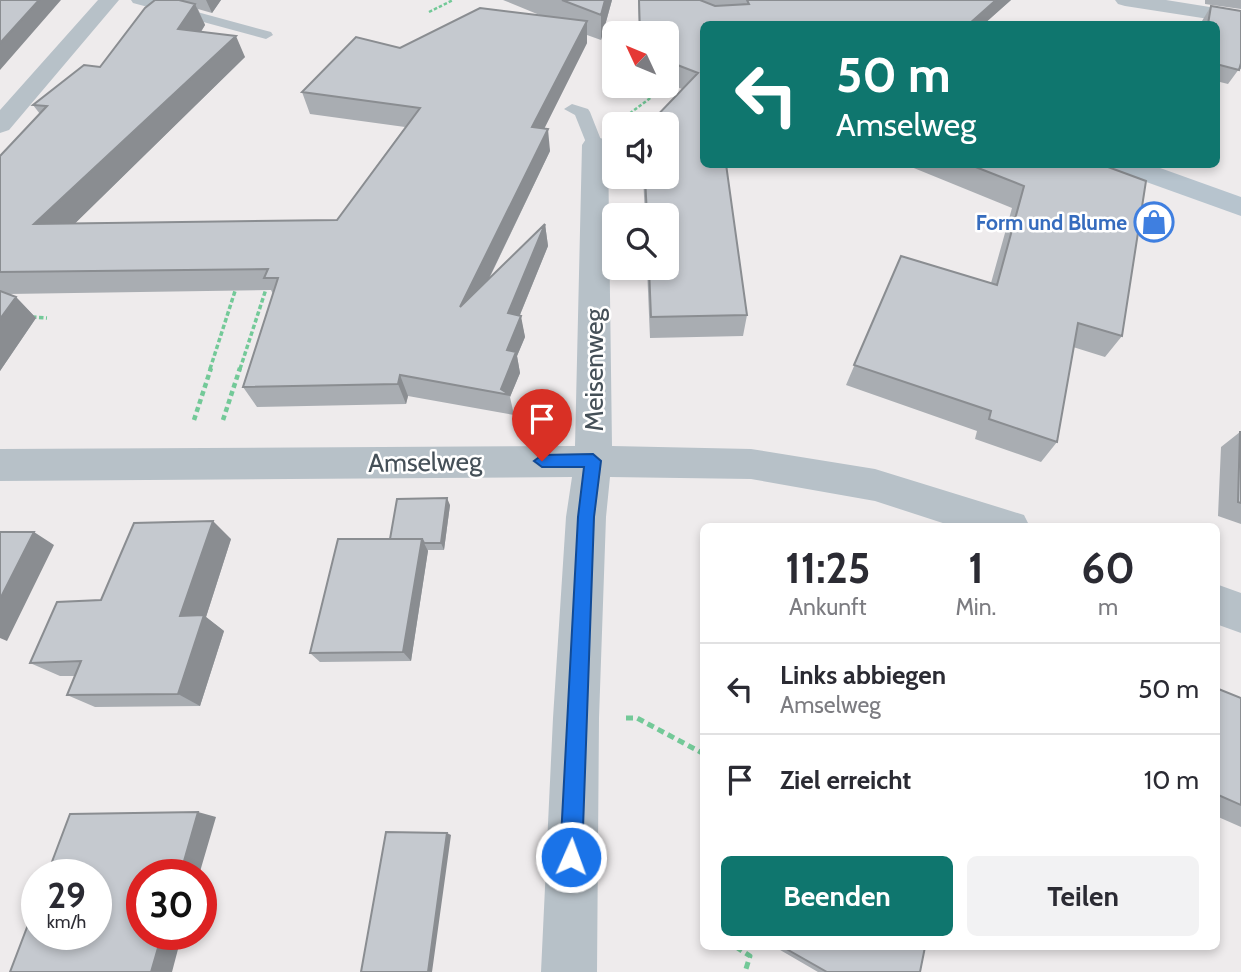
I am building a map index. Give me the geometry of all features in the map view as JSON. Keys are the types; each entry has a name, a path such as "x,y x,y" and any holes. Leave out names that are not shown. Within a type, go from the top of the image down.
{"street":[{"path":"0,125 109,0"},
{"path":"1125,0 1241,18"},
{"path":"1133,168 1241,207"},
{"name":"Meisenweg","path":"569,972 576,718 586,517 593,461 603,189"},
{"name":"Amselweg","path":"0,465 593,461 751,464 875,485 998,523"},
{"path":"1220,605 1241,613"}],"lane":[{"path":"138,0 266,35"},
{"path":"572,109 582,112 602,131"}],"path":[{"path":"429,12 453,0"},
{"path":"634,112 652,98"},
{"path":"194,464 239,279"},
{"path":"194,464 268,282"},
{"path":"24,317 47,318"},
{"path":"576,718 636,718 700,752"},
{"path":"741,950 750,956 745,972"}],"building":[{"path":"0,0 39,0 0,43"},
{"path":"155,0 179,0 195,4 178,29 236,36 34,224 337,220 420,108 302,92 356,37 400,48 480,8 587,21 532,127 548,129 460,307 545,224 508,313 521,316 507,350 516,352 501,389 510,395 400,375 398,384 243,387 278,278 264,278 268,269 0,272 0,156 47,106 33,105 84,65 100,67 145,8"},
{"path":"562,0 605,0 601,15"},
{"path":"639,0 700,0 715,6 749,4 747,0 996,0 972,21 700,21 700,168 727,168 747,315 651,317 649,280 679,280 679,203 646,203 646,189 679,189 679,112 661,112 674,98 679,98 679,93 698,73 679,66 679,21 640,21"},
{"path":"1211,6 1241,11 1239,70 1220,65 1220,21 1208,21"},
{"path":"978,168 1111,168 1146,181 1122,336 1078,323 1057,442 989,419 991,411 854,365 901,256 997,285 1024,186"},
{"path":"0,291 16,297 0,319"},
{"path":"1241,432 1241,503 1238,502"},
{"path":"447,498 441,543 424,543 422,539 390,539 397,499"},
{"path":"213,521 180,616 204,615 178,694 67,695 81,661 30,663 57,602 101,600 134,523"},
{"path":"0,532 34,532 0,599"},
{"path":"338,539 422,539 403,652 310,653"},
{"path":"1220,690 1241,698 1241,805 1220,796"},
{"path":"198,812 185,859 126,859 126,950 157,950 151,972 10,972 21,943 21,950 112,950 112,859 53,859 70,814"},
{"path":"386,832 447,833 428,972 361,972"},
{"path":"788,950 924,950 920,972 827,972"}],"place":[{"name":"Form und Blume","path":"1154,222"}],"route":[{"path":"542,461 593,461 586,517 571,857"}]}
